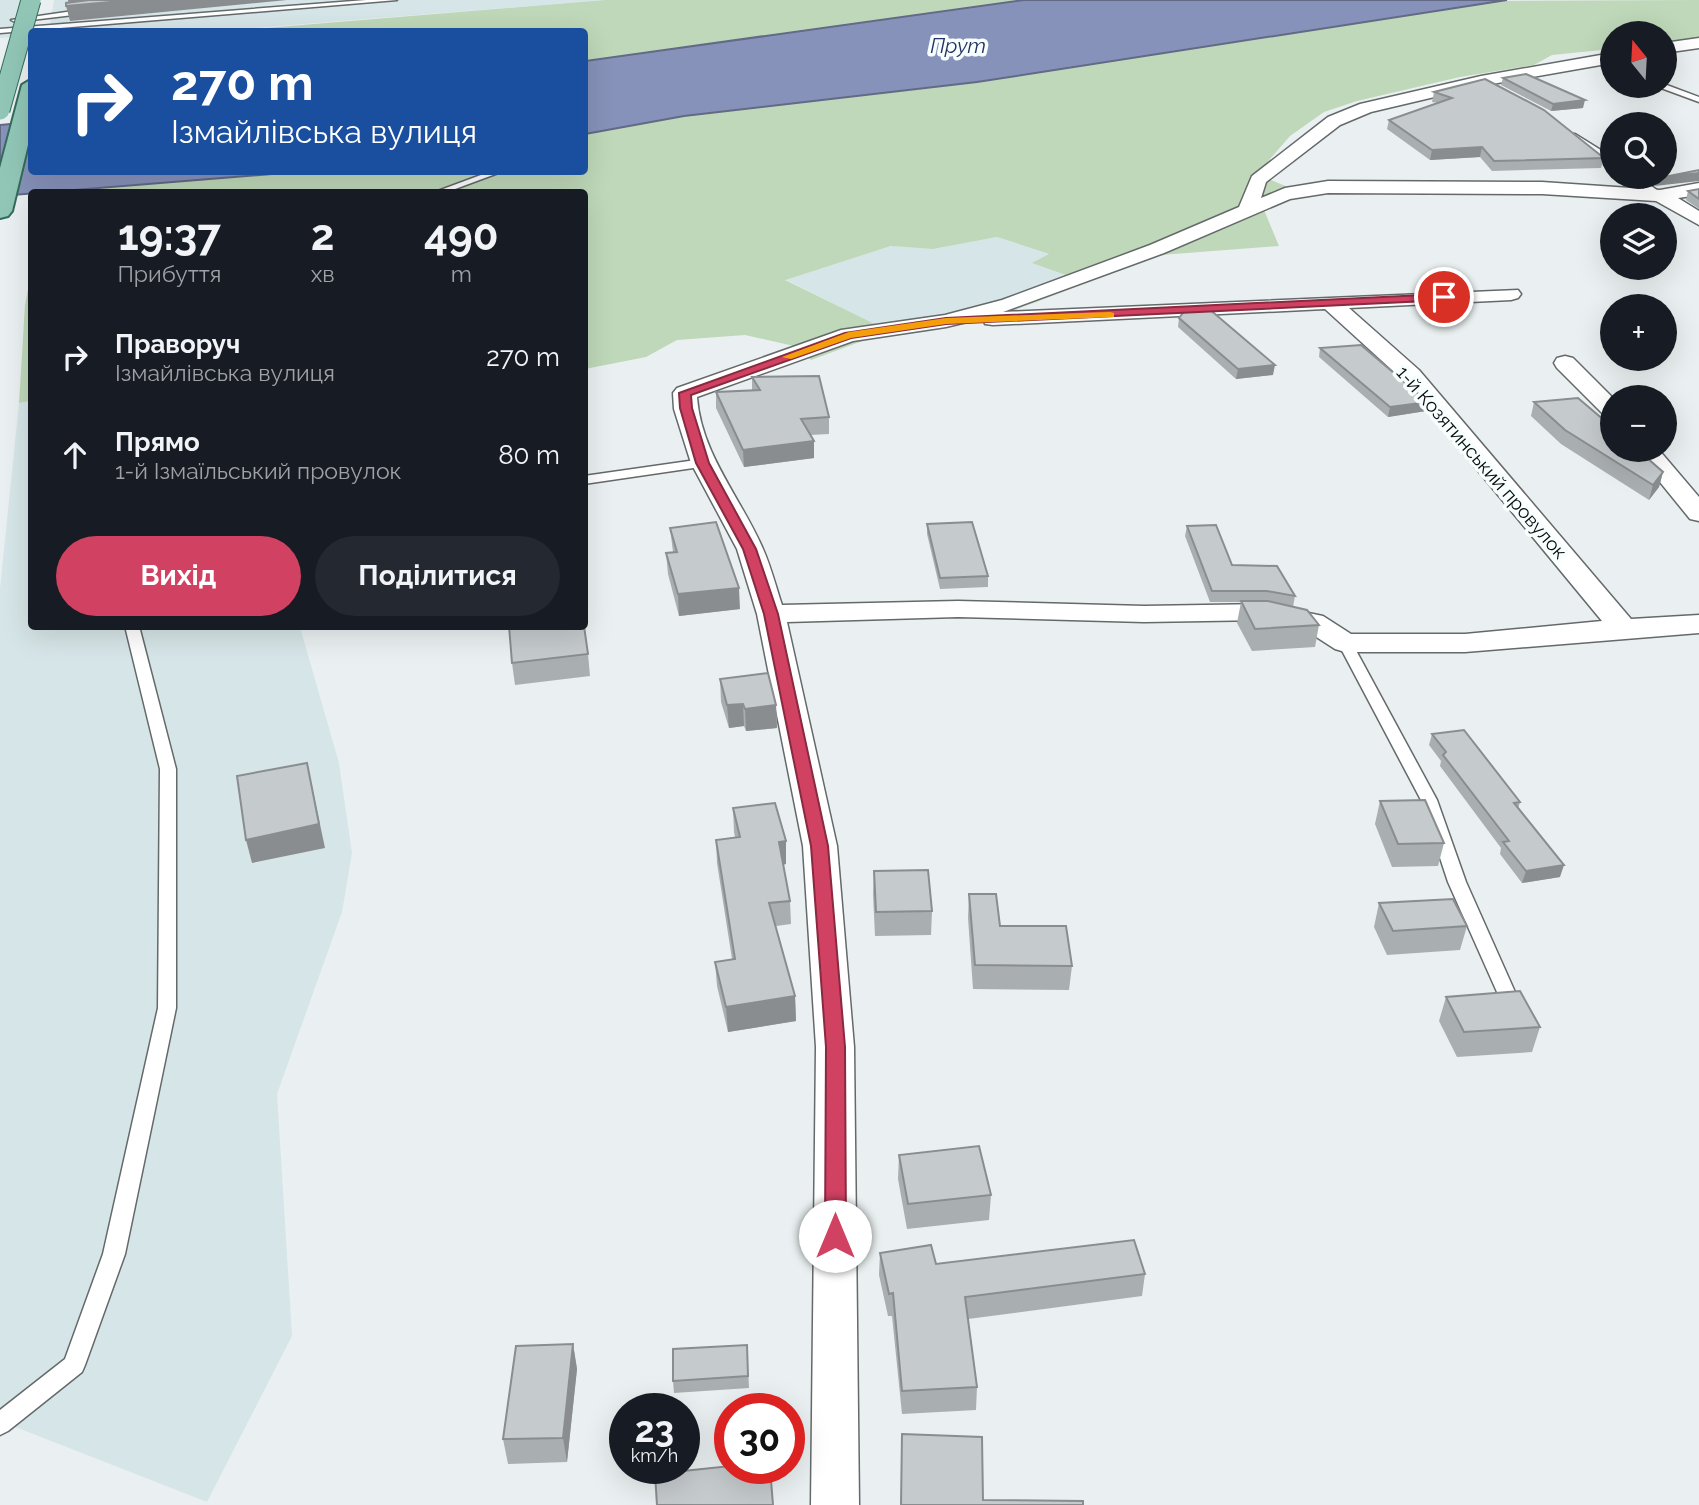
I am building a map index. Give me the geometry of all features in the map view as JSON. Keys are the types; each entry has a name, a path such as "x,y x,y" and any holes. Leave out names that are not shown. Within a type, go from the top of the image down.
{"main road":[{"path":"0,110 31,0"},
{"path":"46,28 53,0"},
{"path":"0,211 28,101"}],"street":[{"path":"1677,46 1699,43"},
{"path":"1247,210 1258,180 1334,121 1366,108 1600,62"},
{"path":"946,321 1009,304 1157,249 1285,194 1328,187 1542,188 1660,196 1699,189"},
{"path":"1660,196 1699,219"},
{"path":"835,1505 835,1047 820,846 771,614 750,549 703,463 686,408 685,393 849,335 946,321 1333,305 1511,294"},
{"name":"1-й Козятинський провулок","path":"1333,305 1411,375 1623,628"},
{"path":"1565,363 1600,398"},
{"path":"1656,462 1699,513"},
{"path":"771,614 958,609 1144,614 1265,612 1312,622 1346,643 1465,643 1623,628 1699,624"}],"lane":[{"path":"37,28 393,0"},
{"path":"0,22 98,9"},
{"path":"0,31 28,29"},
{"path":"1677,91 1699,100"},
{"path":"1563,129 1600,153"},
{"path":"448,189 488,175"},
{"path":"1650,189 1660,196"},
{"path":"588,479 703,463"},
{"path":"0,1424 74,1366 114,1254 167,1008 168,769 133,630"},
{"path":"1346,643 1429,800 1457,882 1506,992"}],"shaded area":[{"path":"0,0 28,0 17,37 0,38"},
{"path":"54,0 605,0 255,28 50,28"},
{"path":"997,237 1051,255 1033,263 1069,277 991,306 879,326 784,279 892,246 933,249"},
{"path":"28,402 28,630 301,630 339,763 352,853 342,912 277,1094 292,1336 207,1502 0,1421 0,588 19,403"}],"green space":[{"path":"605,0 1024,0 588,61 588,28 266,28"},
{"path":"1699,0 1699,38 1677,41 1677,21 1600,21 1600,50 1552,55 1534,65 1460,77 1357,101 1324,112 1290,136 1257,174 1304,194 1264,210 1279,246 1161,255 983,322 876,336 811,360 798,347 745,335 677,340 646,357 588,368 588,189 89,189 260,175 588,175 588,133 684,116 977,82 1495,1","holes":["997,237 1049,254 1032,263 1068,276 991,306 879,326 785,280 891,246 933,249"]},
{"path":"28,289 28,402 19,403"}],"water":[{"name":"Прут","path":"1024,0 1507,0 977,82 684,116 588,133 588,61"},
{"path":"28,122 28,175 259,175 86,189 28,189 28,194 0,196 0,125"}],"building":[{"path":"133,0 66,6 66,3"},
{"path":"1526,74 1585,100 1553,104 1503,78"},
{"path":"1485,79 1544,110 1600,155 1600,158 1494,161 1482,147 1432,150 1389,120 1452,98 1434,92"},
{"path":"1699,170 1699,173 1677,174"},
{"path":"1699,189 1699,199 1688,191"},
{"path":"1208,308 1275,365 1238,369 1179,318 1186,309"},
{"path":"1361,345 1428,402 1390,407 1320,348"},
{"path":"819,376 829,417 801,419 814,441 743,450 716,392 760,390 752,377"},
{"path":"1578,398 1600,417 1600,452 1565,430 1534,402"},
{"path":"1616,462 1652,462 1663,472 1653,485"},
{"path":"716,522 739,588 678,594 666,553 677,552 670,528"},
{"path":"972,522 988,576 940,578 927,524"},
{"path":"1216,525 1232,565 1277,566 1295,596 1267,591 1212,591 1187,526"},
{"path":"1241,601 1268,601 1307,610 1319,625 1255,629"},
{"path":"509,630 585,630 588,654 512,663"},
{"path":"768,673 776,705 745,709 743,704 727,705 720,679"},
{"path":"1464,730 1520,802 1514,803 1564,865 1526,871 1503,842 1509,841 1443,755 1446,752 1432,734"},
{"path":"307,763 319,824 246,840 237,776"},
{"path":"1425,800 1444,843 1398,844 1380,801"},
{"path":"775,803 786,841 779,842 790,901 769,903 795,996 726,1007 715,962 735,959 716,840 740,837 733,808"},
{"path":"928,870 932,911 876,912 874,871"},
{"path":"969,894 996,894 1000,926 1066,926 1072,966 975,965"},
{"path":"1453,899 1467,926 1393,931 1379,903"},
{"path":"1520,991 1540,1027 1464,1032 1446,997"},
{"path":"979,1146 991,1195 908,1204 899,1155"},
{"path":"1134,1240 1145,1274 965,1297 977,1387 902,1391 893,1293 889,1294 880,1253 931,1245 936,1264"},
{"path":"573,1344 563,1438 503,1439 516,1346"},
{"path":"747,1345 748,1376 673,1381 673,1349"},
{"path":"902,1434 982,1437 983,1500 1083,1501 1083,1505 901,1505"},
{"path":"714,1468 714,1484 771,1484 773,1505 657,1505 656,1484 700,1484 700,1469"}],"slow traffic":[{"path":"787,357 849,335 946,321 1110,315"}],"route":[{"path":"835,1236 835,1047 820,846 771,614 750,549 703,463 686,408 685,393 849,335 946,321 1333,305 1444,297"}]}
